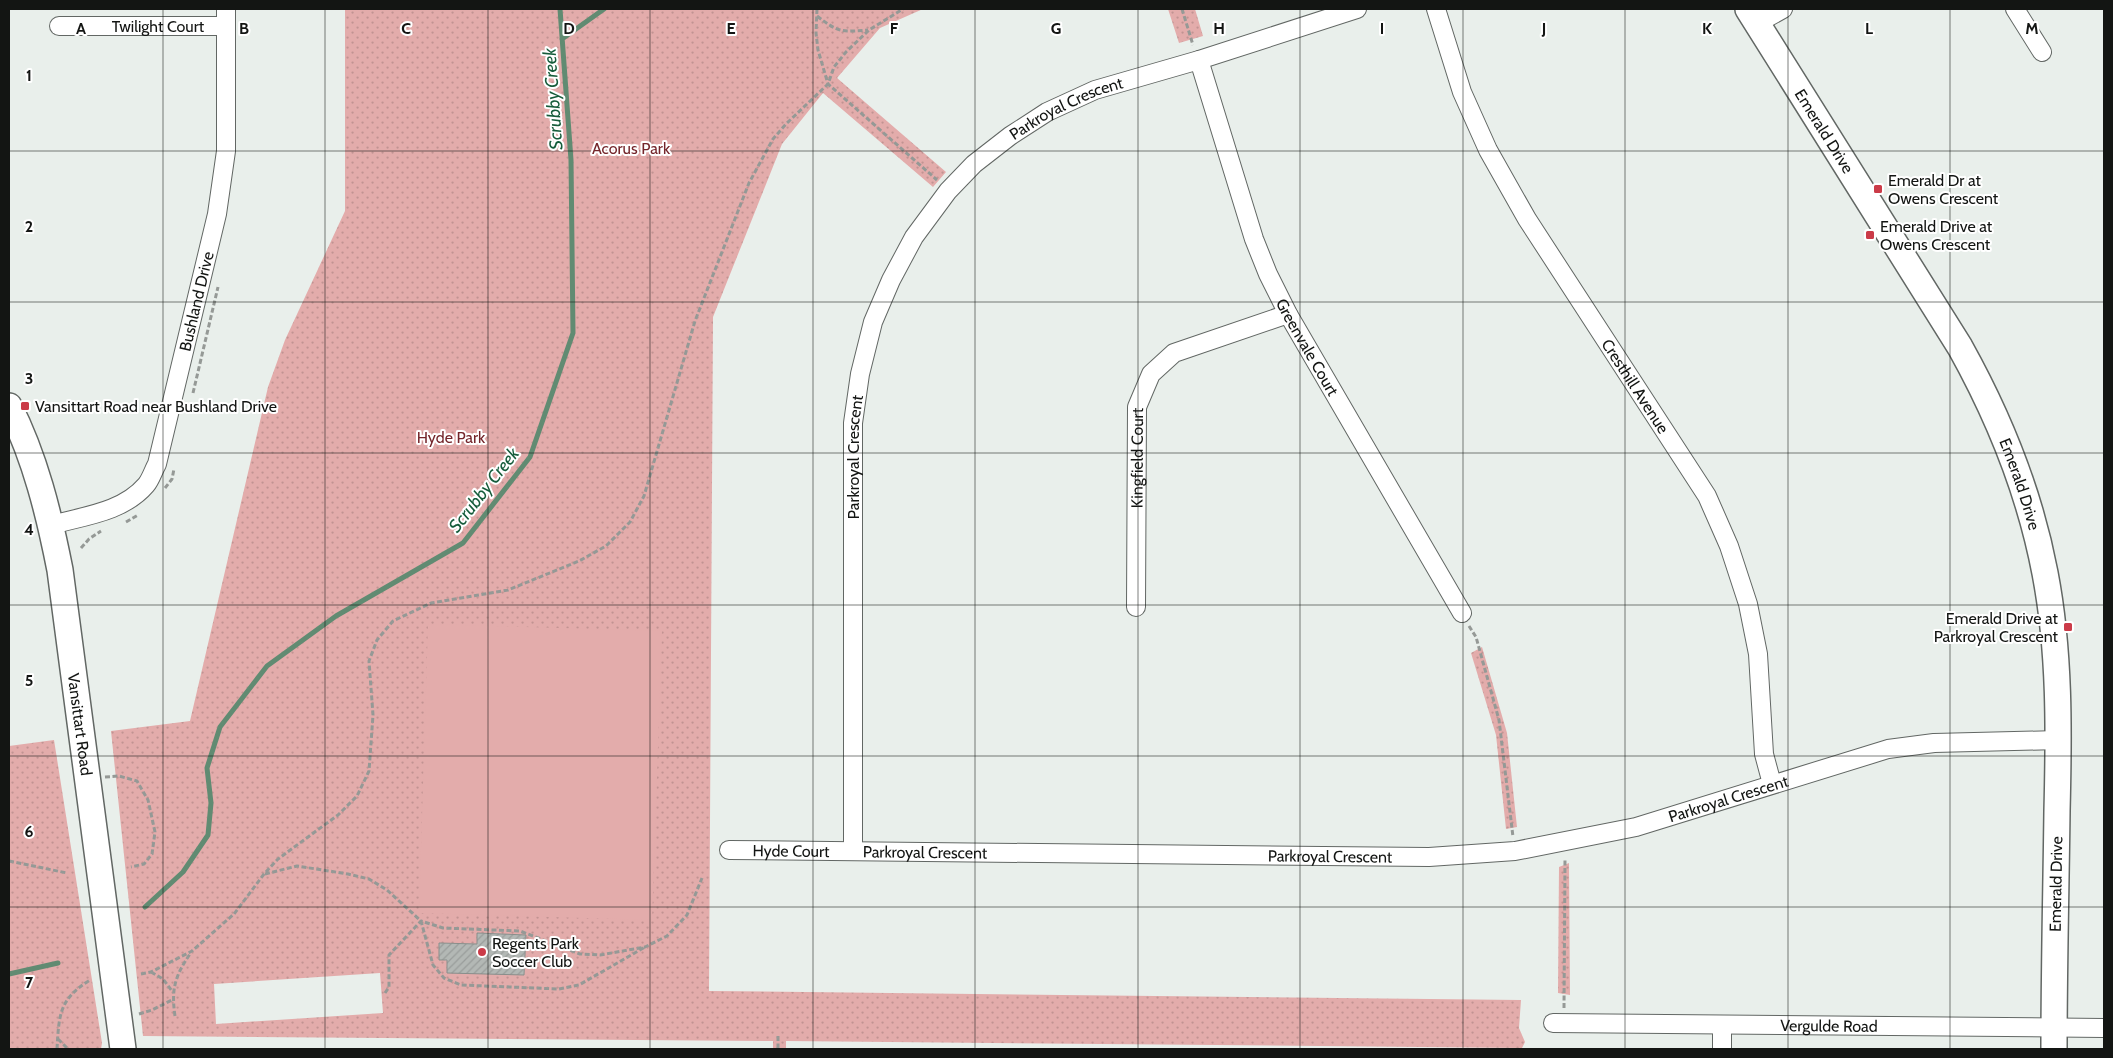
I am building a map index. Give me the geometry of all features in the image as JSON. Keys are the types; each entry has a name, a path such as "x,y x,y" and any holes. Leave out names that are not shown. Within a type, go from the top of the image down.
{"street":[{"name":"Parkroyal Crescent","path":"1357,9 1199,60 1095,90 1048,112 1010,136 974,164 948,191 914,237 891,280 873,322 860,374 853,423 853,851 1430,857 1514,851 1636,827 1888,749 1934,743 2058,740"},
{"name":"Cresthill Avenue","path":"1436,9 1462,92 1488,150 1527,218 1707,496 1725,538 1750,612 1758,654 1764,754 1772,784"},
{"path":"1752,16 1783,9"},
{"path":"2015,9 2042,52"},
{"name":"Emerald Drive","path":"1752,16 1956,339 1979,380 2027,500 2046,575 2054,630 2058,740 2054,1039"},
{"name":"Twilight Court","path":"59,26 226,17"},
{"name":"Bushland Drive","path":"51,524 108,510 133,498 148,483 157,464 217,214 226,151 226,17"},
{"name":"Greenvale Court","path":"1199,60 1254,239 1268,274 1288,314 1462,613"},
{"name":"Kingfield Court","path":"1136,607 1137,407 1151,374 1174,353 1288,314"},
{"name":"Vansittart Road","path":"9,406 37,478 51,524 60,570 123,1049"},
{"name":"Hyde Court","path":"729,850 853,851"},
{"name":"Vergulde Road","path":"1559,1023 1722,1025 2054,1039 2104,1028"},
{"path":"1722,1025 1722,1049"}],"path":[{"path":"817,9 816,33 818,50 828,84 948,191"},
{"path":"175,1016 172,992 181,967 192,951 234,914 264,874 292,847 338,815 357,796 369,771 373,714 368,661 377,640 393,621 431,603 517,587 579,561 606,546 630,522 644,496 695,321 750,183 773,139 828,84 834,67 869,30 903,9"},
{"path":"1182,9 1199,60"},
{"path":"817,15 835,30 869,30"},
{"path":"1462,613 1476,637 1499,720 1514,851"},
{"path":"87,779 119,776 137,781 148,800 156,832 152,854 144,864 131,867"},
{"path":"1559,1023 1565,859"},
{"path":"9,862 67,873"},
{"path":"264,874 296,866 369,879 387,890 421,922 443,928 520,931 580,954 600,954 645,948"},
{"path":"421,922 433,965 444,978 461,985 559,989 579,985 667,936 688,915 702,878"},
{"path":"385,993 389,987 389,955 391,951 421,922"},
{"path":"141,974 151,972 192,951"},
{"path":"151,972 163,979 172,992"},
{"path":"57,1049 61,1014 66,998 75,989 90,980"},
{"path":"138,1014 152,1010 172,1000"},
{"path":"778,1036 778,1049"},
{"path":"58,1038 68,1049"}],"green space":[{"name":"Hyde Park","path":"345,9 923,9 880,28 837,78 946,172 933,187 823,93 782,144 713,317 709,991 1521,1000 1519,1028 1525,1042 1522,1048 786,1041 786,1049 773,1049 773,1041 143,1036 111,731 190,721 268,387 285,340 345,211","holes":["478,933 526,935 524,975 439,959 440,943 477,944","380,973 383,1013 216,1024 214,984"]},
{"path":"1168,9 1195,9 1203,36 1179,43"},
{"path":"428,624 662,631 652,920 419,913"},
{"path":"1482,647 1507,733 1517,827 1506,829 1496,735 1471,653"},
{"path":"54,740 102,1043 101,1049 9,1049 9,746"},
{"path":"1569,863 1570,995 1558,993 1559,867"}],"building":[{"name":"Regents Park Soccer Club","path":"477,933 526,935 524,975 447,973 447,960 439,960 439,943 477,944"}],"waterway":[{"name":"Scrubby Creek","path":"145,907 183,872 208,835 211,803 207,768 220,727 267,666 336,616 463,543 530,457 573,333 571,160 560,9"},
{"path":"562,39 604,9"},
{"name":"Scrubby Creek","path":"9,974 58,963"}],"place":[{"name":"Emerald Dr at Owens Crescent","path":"1878,189"},
{"name":"Emerald Drive at Owens Crescent","path":"1870,235"},
{"name":"Vansittart Road near Bushland Drive","path":"25,406"},
{"name":"Emerald Drive at Parkroyal Crescent","path":"2068,627"},
{"name":"Regents Park Soccer Club","path":"482,952"}],"park label":[{"name":"Acorus Park","path":"631,148"}]}
